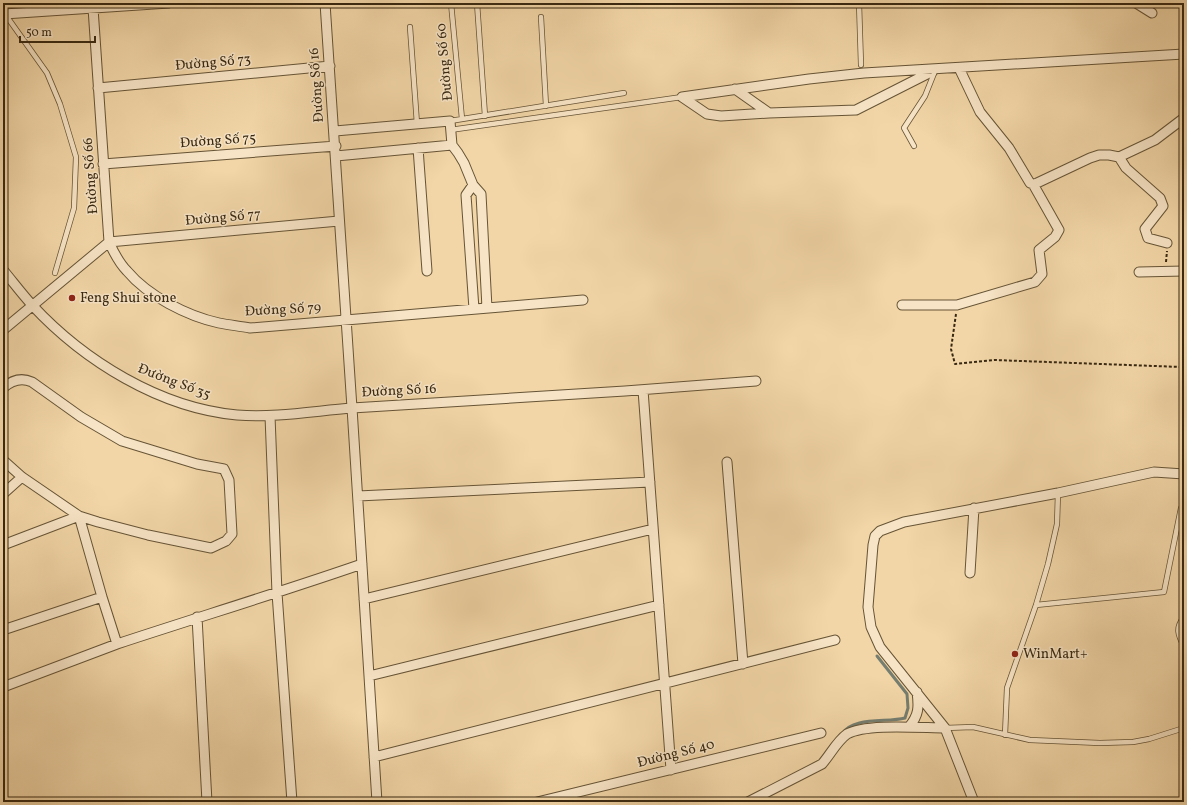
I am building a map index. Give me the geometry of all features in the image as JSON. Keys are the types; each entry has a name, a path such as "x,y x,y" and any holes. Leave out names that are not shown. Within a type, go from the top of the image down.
{"street":[{"path":"4,13 163,3"},
{"name":"Đường Số 16","path":"325,3 335,131 339,221 352,408 643,390 756,381"},
{"path":"1136,3 1152,13"},
{"name":"Đường Số 66","path":"93,8 109,242"},
{"path":"682,97 809,79 864,74 1184,54"},
{"name":"Đường Số 73","path":"98,88 330,66"},
{"path":"902,305 957,304 1035,282 1042,274 1039,250 1055,237 1059,230 1033,184 1030,183 1008,148 980,112 959,68"},
{"path":"682,97 707,114 721,116 856,110 936,70"},
{"path":"735,89 769,113"},
{"path":"1119,158 1162,136 1184,118"},
{"path":"335,131 417,124 450,126 452,146 464,163 473,185 481,194 487,308"},
{"name":"Đường Số 75","path":"103,164 336,146"},
{"path":"336,156 452,146"},
{"path":"418,148 427,271"},
{"path":"1033,184 1099,154 1119,158 1126,168 1160,198 1163,206 1144,229 1148,238 1167,243"},
{"path":"473,185 466,195 474,309"},
{"name":"Đường Số 77","path":"109,242 339,221"},
{"path":"3,330 109,242"},
{"name":"Đường Số 79","path":"109,242 115,255 138,283 166,302 192,315 218,323 250,328 583,300"},
{"name":"Đường Số 35","path":"3,270 33,306 70,341 105,366 143,388 186,404 212,411 238,415 270,416 352,408"},
{"path":"1139,272 1184,271"},
{"path":"3,388 18,379 25,379 32,382 81,417 122,441 198,464 224,469 229,480 232,534 226,541 211,548 148,535 79,516 22,477 3,460"},
{"path":"643,390 671,770"},
{"path":"352,408 377,802"},
{"path":"270,416 277,593 292,802"},
{"path":"726,462 742,664"},
{"path":"974,802 945,728 880,647 871,627 868,607 875,536 880,531 904,522 974,508 1058,494 1154,472 1184,474"},
{"path":"3,494 22,477"},
{"path":"358,496 650,482"},
{"path":"970,573 974,508"},
{"path":"3,545 79,516"},
{"path":"79,516 117,644"},
{"path":"364,599 653,529"},
{"path":"3,687 117,644 362,564"},
{"path":"3,630 102,597"},
{"path":"369,676 659,605"},
{"path":"197,617 207,802"},
{"path":"374,757 835,640"},
{"path":"909,728 914,722 918,712 916,691"},
{"path":"748,802 822,764 839,742 848,734 866,728 945,728"},
{"name":"Đường Số 40","path":"537,802 821,732"}],"lane":[{"name":"Đường Số 60","path":"451,3 462,119"},
{"path":"477,3 485,116"},
{"path":"858,3 861,65"},
{"path":"4,13 47,73 60,104 76,157 74,208 55,273"},
{"path":"541,17 546,106"},
{"path":"410,27 417,124"},
{"path":"914,146 904,128 925,96 936,70"},
{"path":"450,126 462,119 624,93"},
{"path":"450,126 682,97"},
{"path":"1005,735 1007,688 1036,605 1054,538 1057,524 1058,494"},
{"path":"1036,605 1164,592 1181,508 1184,508"},
{"path":"1184,617 1178,630 1184,647"},
{"path":"945,728 973,727 1030,740 1094,743 1133,742 1149,739 1184,728"}],"path":[{"path":"1166,272 1167,243"},
{"path":"957,304 951,349 955,364 994,360 1184,366"}],"waterway":[{"path":"842,734 847,728 862,722 905,718 908,708 907,694 877,656"}],"place":[{"name":"Feng Shui stone","path":"72,298"},
{"name":"WinMart+","path":"1015,654"}]}
